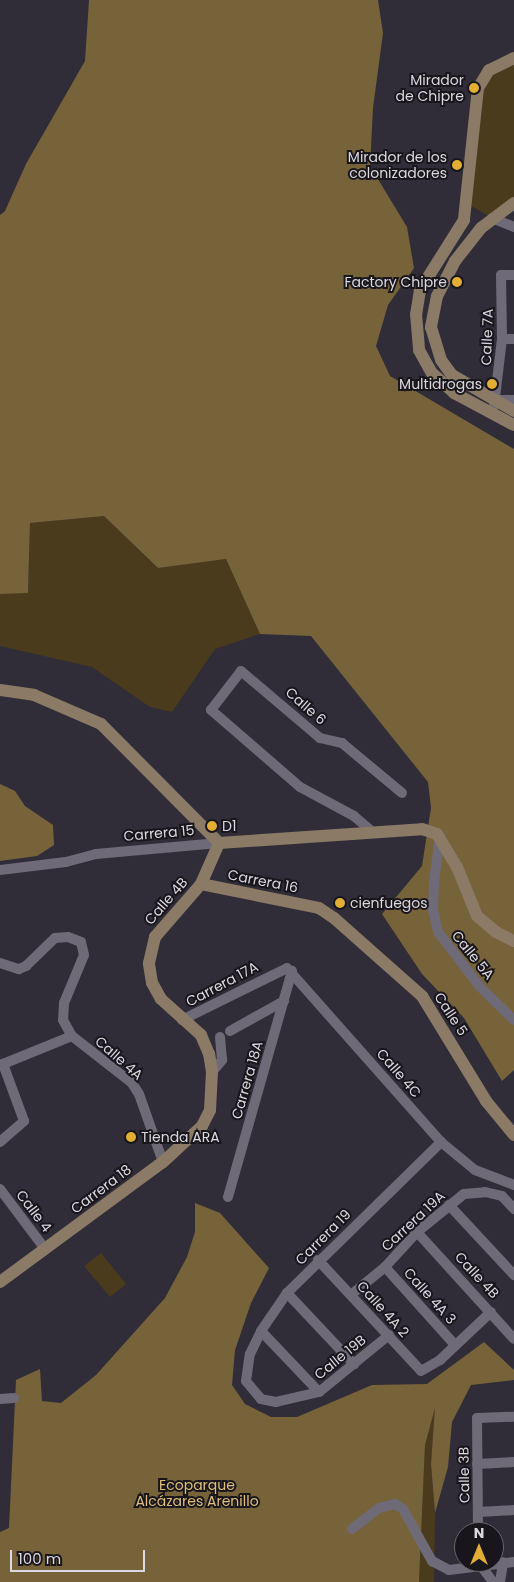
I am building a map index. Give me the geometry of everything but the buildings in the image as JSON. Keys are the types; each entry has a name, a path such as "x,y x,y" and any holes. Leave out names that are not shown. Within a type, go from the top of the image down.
{"street":[{"path":"514,58 489,70 478,88 464,220 420,290 416,314 419,350 432,373 454,393 514,411"},
{"path":"514,203 492,218 476,234 442,281 434,306 431,327 441,360 452,375 495,405 514,425"},
{"path":"492,218 514,227"},
{"name":"Calle 7A","path":"495,405 502,339 501,275 514,276"},
{"path":"502,339 514,339"},
{"path":"495,405 514,400"},
{"name":"Calle 6","path":"374,833 354,816 300,788 211,710 241,671 320,738 342,743 402,793"},
{"path":"0,690 34,695 101,724 219,843"},
{"name":"Carrera 15","path":"0,870 66,862 96,854 219,843 422,829 440,836"},
{"path":"440,836 477,916 496,932 514,941"},
{"name":"Calle 5A","path":"440,836 434,882 433,910 438,932 480,987 514,1020"},
{"name":"Calle 4B","path":"210,1110 212,1072 201,1035 182,1020 161,999 152,983 149,963 155,937 201,884 219,843"},
{"name":"Carrera 16","path":"201,884 319,908"},
{"name":"Calle 5","path":"319,908 422,996 486,1101 514,1135"},
{"path":"0,964 19,969 26,966 55,938 68,937 81,942 84,955 62,1011 63,1020 72,1036 3,1064 24,1120 0,1142"},
{"name":"Carrera 17A","path":"182,1020 275,971 282,968 292,971"},
{"name":"Carrera 18A","path":"228,1197 292,971"},
{"name":"Calle 4C","path":"292,971 442,1142 475,1170 514,1185"},
{"path":"230,1031 284,1001"},
{"name":"Calle 4A","path":"72,1036 132,1083 139,1094 162,1162"},
{"path":"212,1072 222,1060 220,1037"},
{"name":"Carrera 18","path":"0,1282 162,1162 202,1126 210,1110"},
{"name":"Carrera 19","path":"276,1402 261,1398 246,1381 246,1368 261,1331 287,1293 318,1260 442,1142"},
{"name":"Calle 4","path":"0,1189 46,1249"},
{"name":"Carrera 19A","path":"352,1294 385,1266 417,1232 464,1194 485,1192 502,1196 514,1209"},
{"path":"449,1205 514,1275"},
{"name":"Calle 4B","path":"417,1232 514,1339"},
{"name":"Calle 4A 2","path":"318,1260 389,1334 418,1369 430,1368 454,1344"},
{"name":"Calle 4A 3","path":"385,1266 454,1344"},
{"path":"287,1293 354,1364"},
{"path":"454,1344 491,1312"},
{"path":"261,1331 319,1392"},
{"name":"Calle 19B","path":"276,1402 319,1392 389,1334"},
{"path":"0,1399 14,1398"},
{"name":"Calle 3B","path":"478,1522 477,1418 514,1417"},
{"path":"477,1464 514,1462"},
{"path":"352,1529 379,1508 395,1504 403,1509 432,1561 449,1570 454,1569"},
{"path":"478,1512 514,1510"},
{"path":"500,1582 509,1562"},
{"path":"485,1572 493,1582"}],"shaded area":[{"path":"514,58 514,203 492,218 468,204 483,79"},
{"path":"104,516 158,568 226,559 260,634 215,649 172,712 150,707 92,667 0,646 0,594 28,592 30,523"},
{"path":"101,1253 126,1284 110,1297 84,1266"},
{"path":"436,1404 431,1464 435,1513 434,1582 419,1582 425,1445"}],"green space":[{"path":"89,0 378,0 383,33 373,108 370,166 407,227 414,268 388,305 376,346 390,376 514,449 514,1070 502,1081 464,1018 422,974 382,914 422,866 431,808 428,782 311,636 260,634 226,559 158,568 104,516 30,523 28,593 0,594 0,215 5,211 26,164 85,61"},
{"path":"0,784 15,791 25,806 53,825 54,845 37,856 0,861"},
{"name":"Ecoparque Alcázares Arenillo","path":"195,1203 220,1213 269,1268 251,1303 235,1350 232,1385 245,1404 271,1417 297,1417 372,1385 427,1384 484,1342 514,1370 514,1380 471,1385 452,1422 448,1467 435,1513 431,1464 435,1408 425,1445 419,1582 0,1582 0,1532 9,1528 16,1380 40,1369 42,1401 61,1403 96,1375 165,1298 187,1257 195,1232"}],"place":[{"name":"Mirador de Chipre","path":"474,88"},
{"name":"Mirador de los colonizadores","path":"457,165"},
{"name":"Factory Chipre","path":"457,282"},
{"name":"Multidrogas","path":"492,384"},
{"name":"D1","path":"212,826"},
{"name":"cienfuegos","path":"340,903"},
{"name":"Tienda ARA","path":"131,1137"}]}
